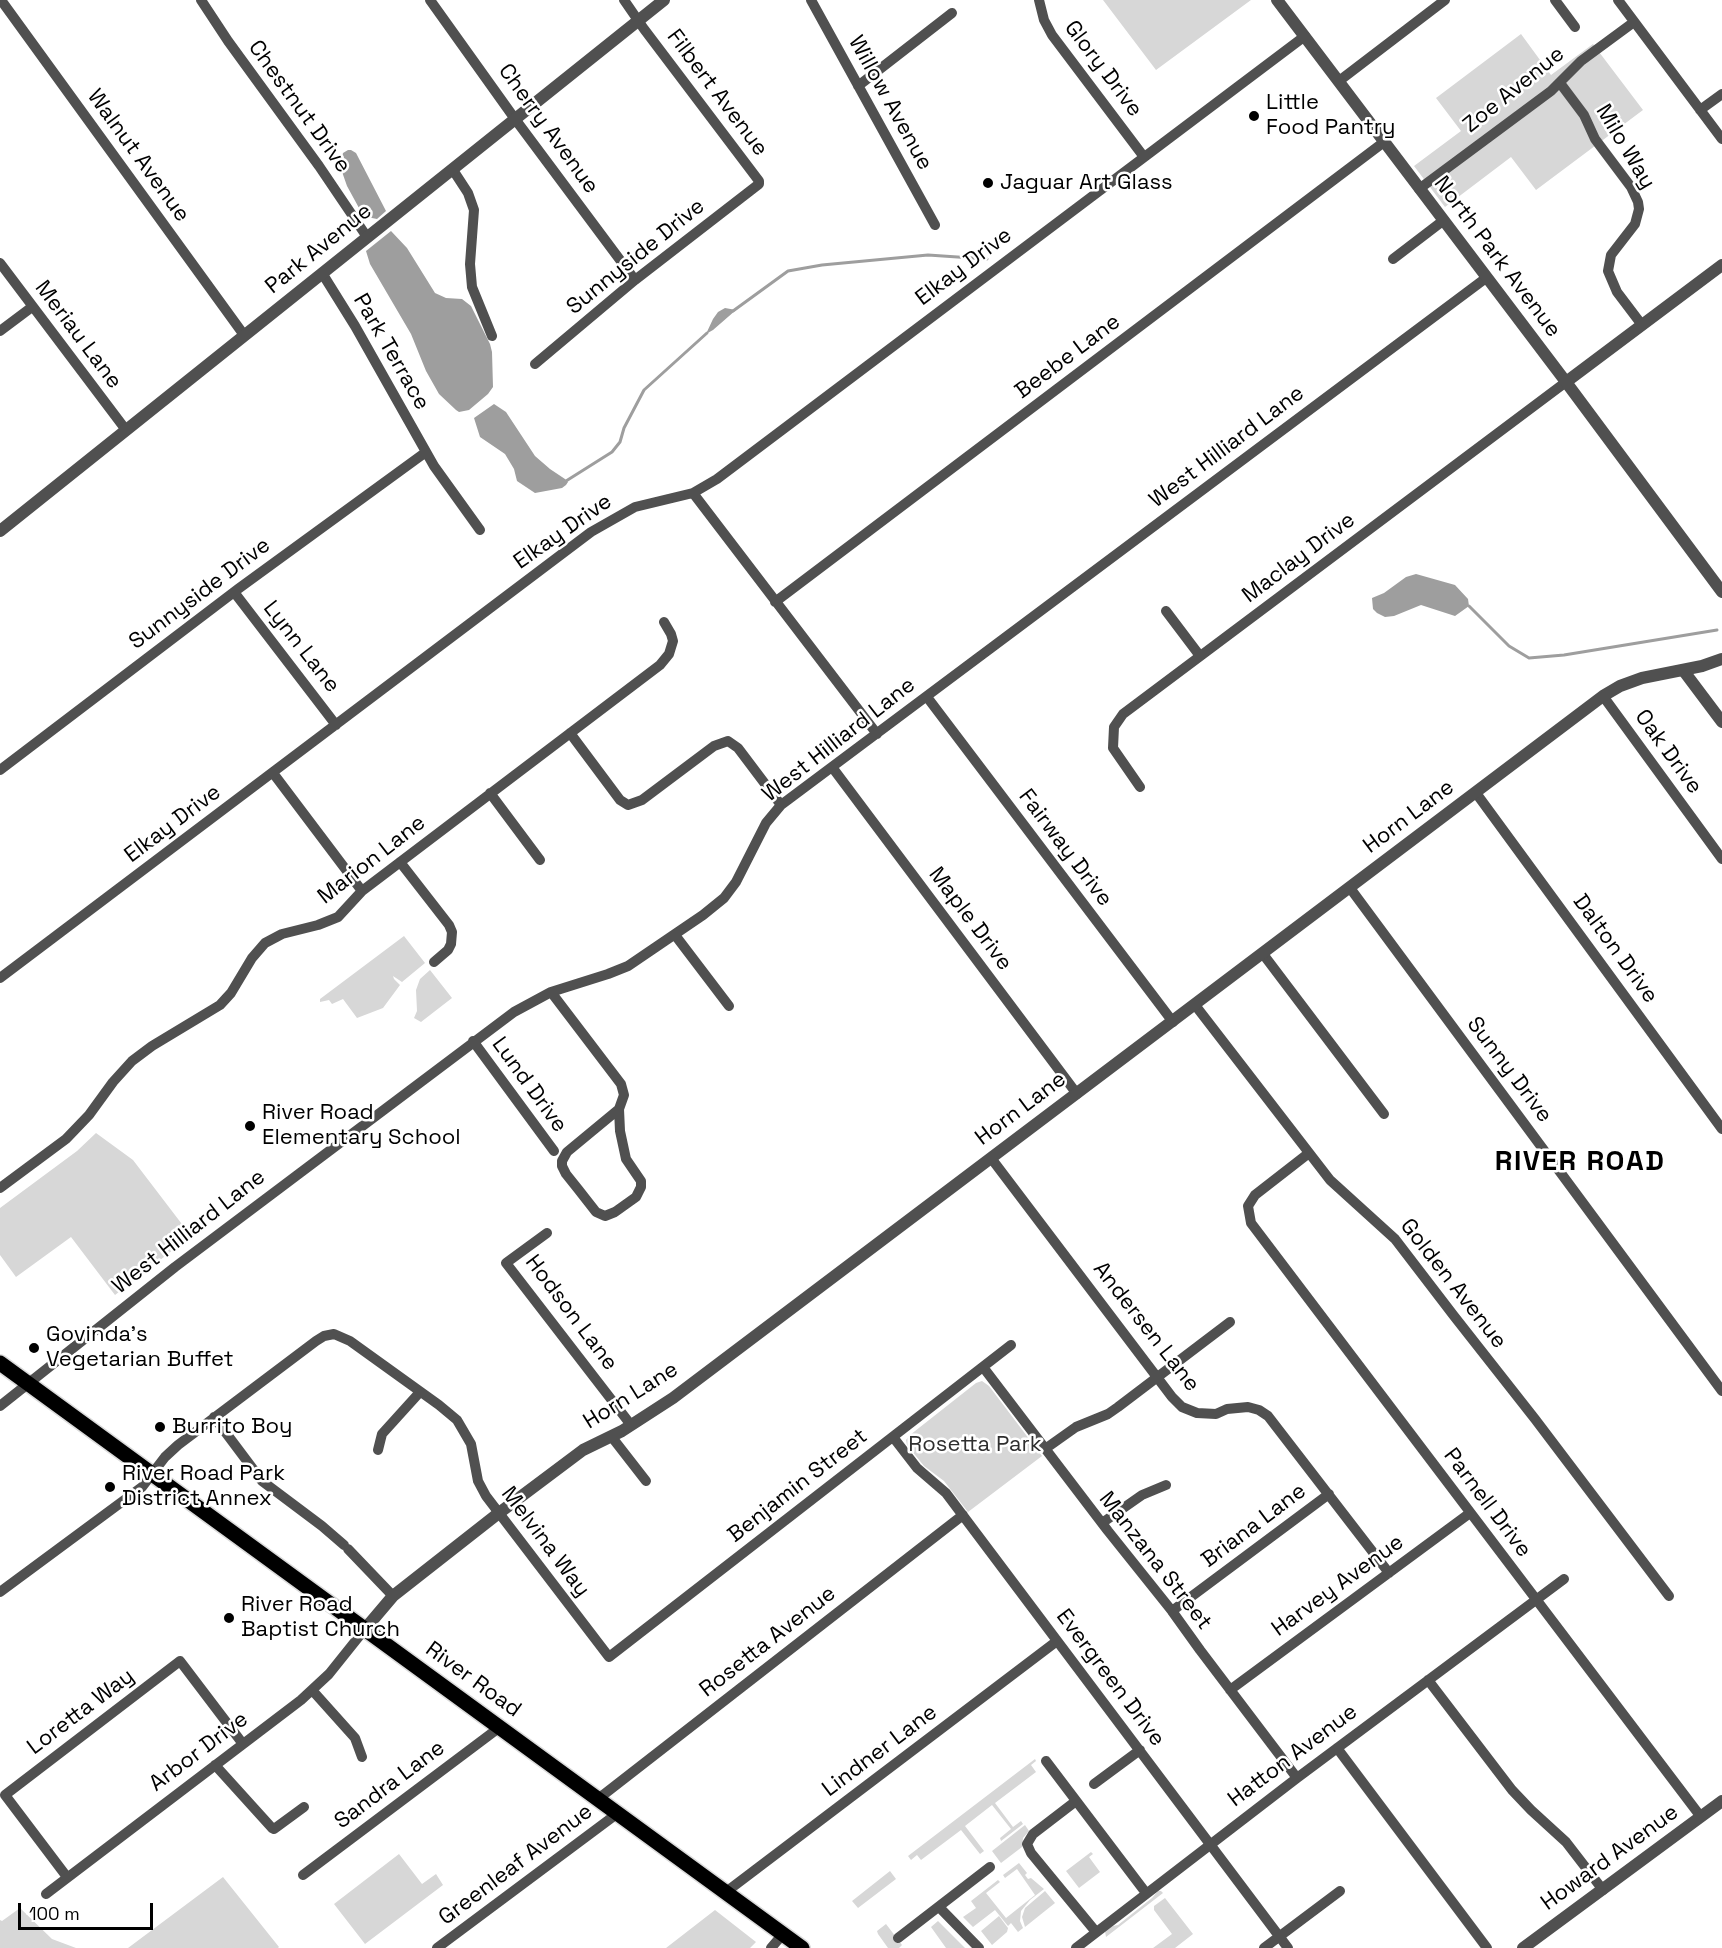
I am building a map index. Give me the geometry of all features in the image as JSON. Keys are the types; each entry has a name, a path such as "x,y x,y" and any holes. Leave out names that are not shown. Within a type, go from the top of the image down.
{"main road":[{"name":"River Road","path":"0,1363 802,1948"}],"street":[{"name":"Walnut Avenue","path":"1,0 244,335"},
{"name":"Chestnut Drive","path":"201,0 223,35 319,166 367,237"},
{"name":"Cherry Avenue","path":"430,0 635,280"},
{"name":"Filbert Avenue","path":"624,0 759,181"},
{"name":"Park Avenue","path":"0,531 664,0"},
{"name":"Willow Avenue","path":"811,0 935,225"},
{"name":"Glory Drive","path":"1039,0 1044,20 1052,35 1144,157"},
{"name":"North Park Avenue","path":"1277,0 1566,382"},
{"path":"1339,81 1445,0"},
{"path":"1555,0 1575,27"},
{"path":"1618,0 1722,139"},
{"path":"858,86 951,13"},
{"name":"Zoe Avenue","path":"1419,189 1560,83 1581,61 1634,21"},
{"name":"Elkay Drive","path":"0,978 604,524 635,507 693,493 717,479 1305,36"},
{"name":"Milo Way","path":"1560,83 1584,115 1595,139 1631,186 1638,202 1638,217 1635,224 1611,255 1608,271 1617,292 1642,325"},
{"path":"1700,110 1722,94"},
{"name":"Beebe Lane","path":"775,602 1384,142"},
{"path":"453,170 464,187 474,210 470,257 472,287 492,336"},
{"name":"Sunnyside Drive","path":"535,364 635,280 758,186 759,181"},
{"path":"1393,259 1444,220"},
{"name":"Meriau Lane","path":"0,263 126,430"},
{"path":"1722,265 1566,382 1718,578 1722,592"},
{"name":"Park Terrace","path":"322,273 426,452 461,506 480,530"},
{"name":"West Hilliard Lane","path":"0,1406 175,1267 514,1012 550,992 628,966 715,905 730,890 744,870 766,823 781,805 1486,278"},
{"path":"0,331 32,307"},
{"name":"Maclay Drive","path":"1140,787 1114,751 1112,742 1114,727 1123,714 1566,382"},
{"name":"Sunnyside Drive","path":"0,770 234,592 426,452"},
{"path":"693,493 877,734"},
{"name":"Lynn Lane","path":"234,592 336,725"},
{"path":"1166,611 1200,656"},
{"name":"Marion Lane","path":"0,1188 66,1139 89,1115 132,1061 152,1046 220,1005 231,993 252,958 265,943 282,934 318,925 338,916 362,891 666,660 672,647 672,641 664,621"},
{"name":"Horn Lane","path":"365,1629 393,1596 498,1514 578,1454 631,1425 673,1398 1603,696 1627,683 1722,659"},
{"path":"1683,670 1722,722"},
{"name":"Oak Drive","path":"1603,696 1722,860"},
{"name":"Fairway Drive","path":"927,697 1173,1022"},
{"path":"570,733 628,808 714,746 732,737 781,805"},
{"name":"Maple Drive","path":"832,767 1077,1094"},
{"path":"273,773 362,891"},
{"path":"490,793 540,860"},
{"name":"Dalton Drive","path":"1476,793 1722,1128"},
{"path":"400,862 452,932 448,950 434,962"},
{"name":"Sunny Drive","path":"1350,888 1722,1391"},
{"path":"675,935 729,1006"},
{"path":"1263,954 1384,1114"},
{"path":"550,992 621,1084 624,1095 620,1109 626,1159 641,1181 641,1187 636,1197 615,1212 605,1216 596,1212 566,1174 562,1161 567,1152 620,1109"},
{"name":"Golden Avenue","path":"1195,1005 1340,1190 1380,1223 1395,1239 1669,1596"},
{"name":"Lund Drive","path":"473,1041 554,1151"},
{"name":"Parnell Drive","path":"1309,1153 1259,1191 1251,1200 1248,1211 1251,1223 1701,1817"},
{"name":"Andersen Lane","path":"991,1158 1172,1397 1188,1411 1206,1415 1236,1407 1259,1410 1268,1416 1389,1573"},
{"name":"Hodson Lane","path":"547,1233 506,1263 631,1425"},
{"path":"1046,1449 1076,1427 1108,1414 1230,1322"},
{"name":"Melvina Way","path":"214,1417 316,1341 330,1335 338,1335 350,1341 451,1414 463,1428 471,1444 481,1487 498,1514 609,1657"},
{"name":"Benjamin Street","path":"609,1657 1011,1345"},
{"name":"Manzana Street","path":"983,1367 1101,1523 1172,1611 1297,1778"},
{"path":"378,1450 382,1434 420,1392"},
{"path":"0,1592 142,1487 172,1449 214,1417 262,1481 346,1547 393,1596"},
{"path":"611,1436 646,1481"},
{"name":"Evergreen Drive","path":"893,1437 917,1468 940,1486 963,1515 1288,1948"},
{"path":"1101,1523 1142,1495 1166,1485"},
{"name":"Briana Lane","path":"1172,1611 1329,1494"},
{"name":"Harvey Avenue","path":"1230,1690 1470,1512"},
{"name":"Rosetta Avenue","path":"598,1799 963,1515"},
{"name":"Hatton Avenue","path":"1076,1948 1297,1778 1564,1579"},
{"name":"Arbor Drive","path":"46,1894 312,1690 329,1674 365,1629"},
{"name":"Lindner Lane","path":"726,1892 1058,1641"},
{"name":"Loretta Way","path":"68,1877 5,1795 180,1661 243,1744"},
{"path":"1428,1680 1512,1790 1566,1842 1603,1890"},
{"path":"312,1690 355,1738 362,1757"},
{"name":"Sandra Lane","path":"303,1875 500,1727"},
{"path":"1337,1748 1487,1948"},
{"path":"1094,1784 1140,1750"},
{"path":"1046,1761 1146,1893"},
{"path":"215,1764 274,1829 304,1807"},
{"path":"1076,1801 1034,1834 1027,1844 1096,1932"},
{"name":"Howard Avenue","path":"1523,1948 1722,1801"},
{"name":"Greenleaf Avenue","path":"437,1948 618,1813"},
{"path":"898,1938 990,1867"},
{"path":"1264,1948 1340,1891"},
{"path":"939,1907 979,1948"},
{"path":"771,1948 783,1934"}],"green space":[{"path":"1103,0 1251,0 1156,70"},
{"path":"1521,34 1551,75 1593,44 1643,110 1536,190 1511,157 1445,207 1414,166 1461,131 1436,98"},
{"path":"404,936 425,963 402,982 393,976 400,985 383,1008 357,1018 343,999 332,1004 329,1000 320,1002 320,999"},
{"path":"430,970 452,998 421,1022 414,1018 417,1011 416,990 420,979"},
{"path":"96,1133 133,1160 191,1236 115,1295 71,1237 16,1277 0,1255 0,1208 77,1151"},
{"name":"Rosetta Park","path":"982,1381 989,1386 1042,1456 968,1512 944,1481 924,1466 907,1445 906,1440 976,1383"},
{"path":"1035,1759 1036,1761 1031,1765 1036,1772 995,1803 1013,1827 1021,1821 1023,1824 1001,1841 1000,1838 1011,1829 992,1805 965,1826 984,1851 980,1854 961,1830 921,1860 917,1855 911,1860 908,1856"},
{"path":"1025,1825 1029,1831 1023,1838 1022,1847 1001,1863 992,1851"},
{"path":"1091,1852 1093,1854 1089,1857 1100,1872 1079,1888 1066,1871"},
{"path":"399,1854 422,1884 436,1874 443,1885 365,1944 334,1904"},
{"path":"1019,1863 1027,1873 1025,1875 1028,1879 1031,1878 1044,1889 1021,1911 1020,1921 1023,1928 1018,1932 1011,1923 1008,1926 995,1910 973,1927 963,1917 976,1908 971,1901 998,1880 1000,1882 986,1893 1006,1918 1035,1895 1017,1869 1005,1878 1003,1875"},
{"path":"890,1871 896,1879 858,1908 852,1901"},
{"path":"223,1877 278,1948 128,1948"},
{"path":"1045,1891 1055,1903 1025,1927 1022,1917 1025,1908"},
{"path":"1158,1891 1163,1893 1106,1937 1105,1931 1118,1925"},
{"path":"1165,1898 1193,1934 1175,1948 1153,1948 1172,1934 1154,1910 1154,1906"},
{"path":"20,1908 52,1939 76,1948 0,1948 0,1920 2,1921"},
{"path":"715,1910 756,1942 750,1948 666,1948"},
{"path":"999,1916 1008,1928 1007,1932 992,1945 981,1931"},
{"path":"938,1921 965,1948 946,1948 931,1927"},
{"path":"886,1924 902,1945 899,1948 888,1948 878,1934 877,1931"}],"shaded area":[{"path":"348,150 356,153 386,211 377,219 367,217 359,208 347,186 340,166 343,153"},
{"path":"391,231 407,248 435,293 446,298 462,299 471,306 490,344 493,387 469,410 459,412 439,394 426,371 411,334 370,264 366,251"},
{"path":"725,308 736,310 706,334 718,312"},
{"path":"494,404 506,412 535,456 565,479 568,482 566,485 562,488 535,493 517,481 514,469 505,454 480,437 474,418"},
{"path":"1416,574 1455,585 1468,599 1469,606 1455,616 1421,605 1394,616 1385,617 1373,609 1372,598 1384,593 1406,577"}],"waterway":[{"path":"733,311 788,271 822,265 928,255 987,259"},
{"path":"566,481 612,452 620,442 624,428 644,390 707,333"},
{"path":"1469,606 1509,646 1529,658 1564,655 1717,630"}],"place":[{"name":"Little Food Pantry","path":"1254,116"},
{"name":"Jaguar Art Glass","path":"988,183"},
{"name":"River Road Elementary School","path":"250,1126"},
{"name":"Govinda's Vegetarian Buffet","path":"34,1348"},
{"name":"Burrito Boy","path":"160,1427"},
{"name":"River Road Park District Annex","path":"110,1487"},
{"name":"River Road Baptist Church","path":"229,1618"}],"district":[{"name":"RIVER ROAD","path":"1580,1162"}]}
